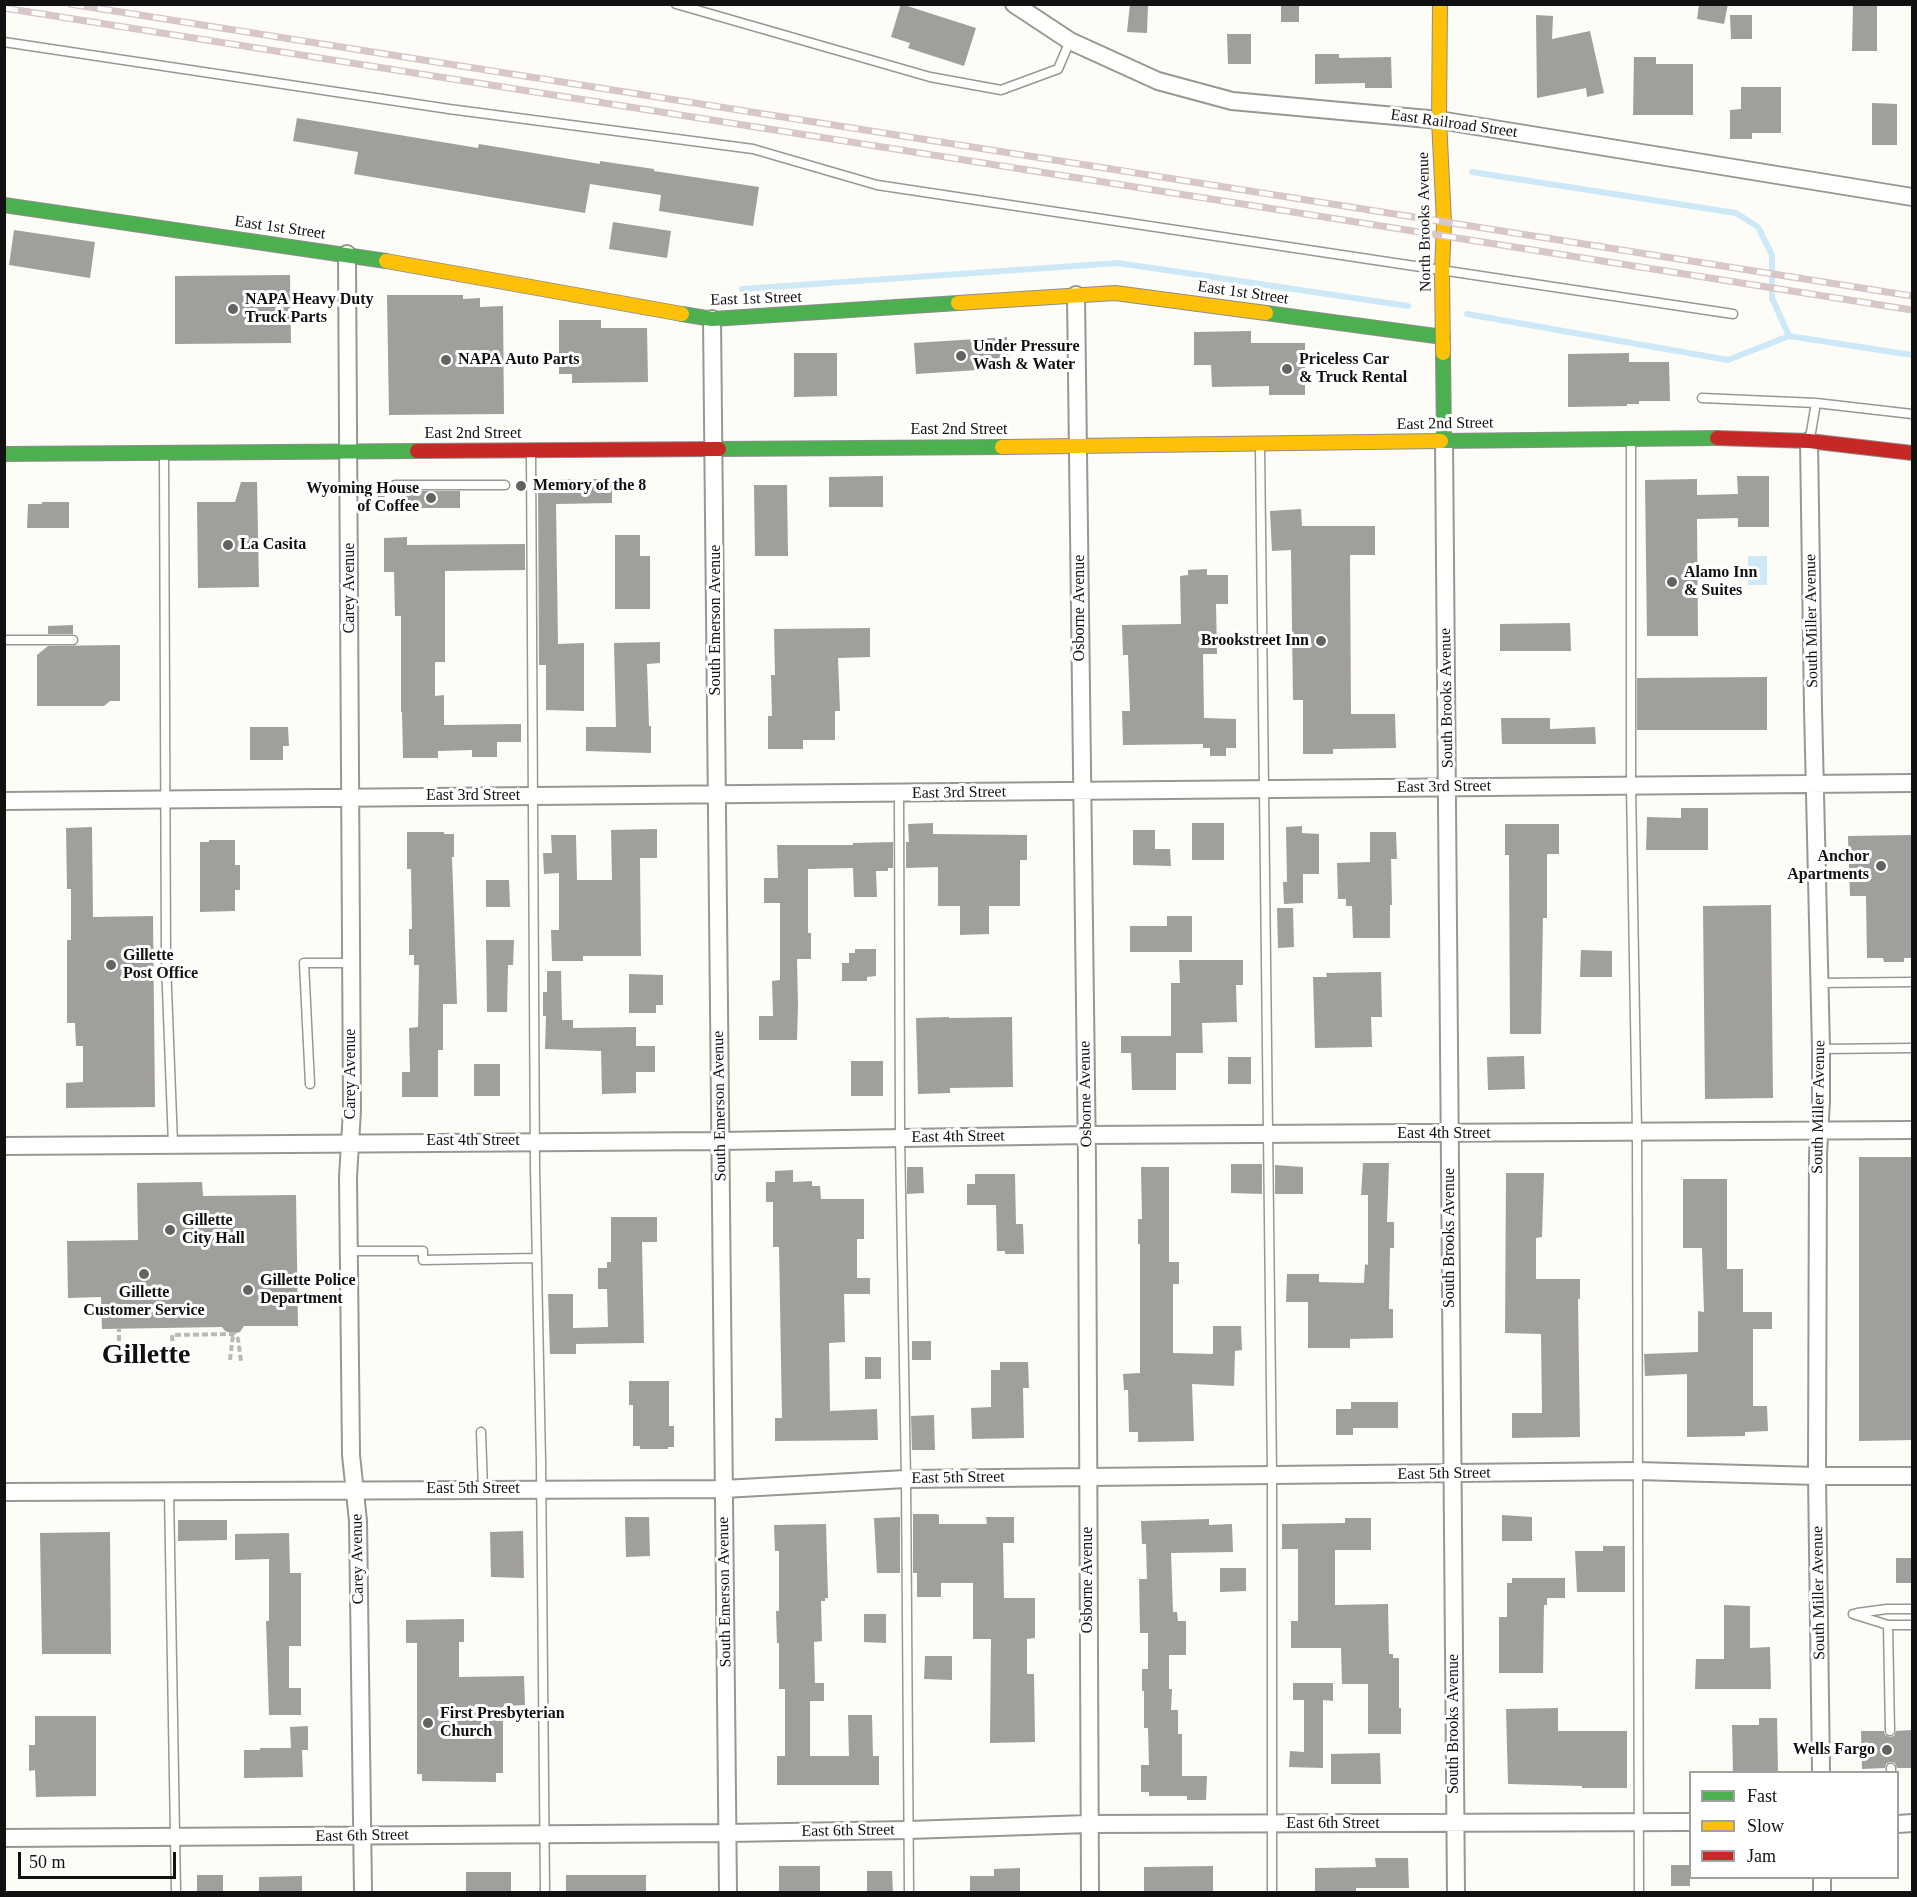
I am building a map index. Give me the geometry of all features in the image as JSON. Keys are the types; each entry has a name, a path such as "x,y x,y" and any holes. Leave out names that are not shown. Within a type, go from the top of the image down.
{"main road":[{"name":"North Brooks Avenue","path":"1440,4 1439,120 1444,222 1442,271 1444,440"},
{"name":"East 1st Street","path":"4,205 347,254 712,319 1115,293 1443,337"},
{"name":"East 2nd Street","path":"4,454 1079,446 1631,438 1745,438 1809,441 1912,453"}],"street":[{"name":"East Railroad Street","path":"1014,4 1070,41 1158,81 1232,101 1439,120 1912,197"},
{"name":"Carey Avenue","path":"347,254 352,1110 348,1177 351,1455 358,1521 363,1893"},
{"name":"Osborne Avenue","path":"1076,295 1087,1135 1090,1893"},
{"name":"South Emerson Avenue","path":"712,319 728,1893"},
{"name":"South Brooks Avenue","path":"1444,440 1456,1893"},
{"name":"South Miller Avenue","path":"1809,441 1821,1049 1818,1154 1821,1771"},
{"name":"East 3rd Street","path":"4,801 1912,783"},
{"name":"East 4th Street","path":"4,1146 720,1141 1087,1135 1912,1130"},
{"name":"East 5th Street","path":"4,1492 723,1489 906,1479 1272,1475 1637,1472 1912,1476"},
{"name":"East 6th Street","path":"4,1838 727,1833 1088,1824 1689,1822"}],"lane":[{"path":"676,4 930,77 1001,90 1058,69 1070,41"},
{"path":"4,42 437,107 753,149 877,185 1733,314"},
{"path":"1702,398 1816,403 1912,414"},
{"path":"1809,441 1816,403"},
{"path":"1631,438 1631,786 1637,1131 1639,1893"},
{"path":"1260,442 1272,1475 1272,1893"},
{"path":"531,450 535,1141 545,1893"},
{"path":"164,452 166,963 173,1144"},
{"path":"381,492 395,485 505,484"},
{"path":"4,640 73,640"},
{"path":"899,794 900,1137 906,1479 909,1893"},
{"path":"310,1084 304,963 351,963"},
{"path":"1818,983 1912,982"},
{"path":"1821,1049 1912,1048"},
{"path":"349,1251 423,1251 423,1260 537,1258"},
{"path":"481,1432 483,1489"},
{"path":"169,1491 176,1893"},
{"path":"1912,1609 1887,1609 1853,1614 1888,1625 1912,1625"},
{"path":"1888,1625 1890,1731"}],"path":[{"path":"119,1328 119,1350"},
{"path":"173,1350 172,1335 233,1334 238,1338 241,1361"},
{"path":"230,1360 233,1334"}],"water":[{"path":"1748,556 1767,556 1767,585 1748,585"}],"building":[{"path":"901,4 976,28 964,66 908,48 910,43 891,37"},
{"path":"1130,4 1148,4 1147,33 1127,32"},
{"path":"1281,4 1299,4 1299,22 1281,22"},
{"path":"1699,4 1728,4 1724,24 1697,19"},
{"path":"1853,4 1877,4 1877,51 1852,51"},
{"path":"1536,15 1553,16 1552,39 1590,31 1604,93 1587,97 1586,88 1537,98"},
{"path":"1730,15 1752,15 1752,39 1731,39"},
{"path":"1227,34 1251,34 1251,64 1228,64"},
{"path":"1315,54 1339,54 1339,58 1391,57 1392,88 1365,88 1365,83 1315,84"},
{"path":"1634,57 1656,57 1656,64 1693,64 1693,115 1633,115"},
{"path":"1741,87 1781,87 1781,133 1752,133 1752,139 1730,139 1730,110 1741,109"},
{"path":"1872,103 1897,104 1897,145 1872,145"},
{"path":"297,118 478,148 479,144 600,164 600,161 654,169 654,171 759,187 753,226 659,211 661,195 590,184 585,213 354,174 358,152 293,141"},
{"path":"613,222 671,231 667,258 609,249"},
{"path":"14,230 95,242 90,278 9,265"},
{"name":"NAPA Heavy Duty Truck Parts","path":"290,275 291,343 175,344 175,276"},
{"name":"NAPA Auto Parts","path":"387,295 463,295 463,299 480,298 480,307 503,306 504,414 389,415"},
{"path":"559,320 601,320 601,328 647,328 648,382 572,383 572,374 559,374"},
{"path":"1251,331 1251,343 1305,343 1305,395 1269,395 1269,386 1212,387 1211,365 1194,365 1194,332"},
{"name":"Under Pressure Wash & Water","path":"1007,337 1009,368 916,374 914,343"},
{"path":"794,353 837,353 837,396 794,397"},
{"path":"1629,353 1629,362 1669,362 1670,401 1639,401 1639,404 1627,404 1627,406 1568,407 1568,354"},
{"path":"883,476 883,507 829,507 829,477"},
{"name":"Alamo Inn & Suites","path":"1737,476 1769,476 1769,527 1738,527 1738,518 1697,519 1698,636 1647,636 1645,480 1697,479 1697,495 1738,494"},
{"path":"538,479 612,479 612,503 556,504 558,644 584,643 584,711 546,710 546,665 539,665"},
{"name":"La Casita","path":"241,482 257,482 259,587 198,588 197,502 235,502"},
{"path":"754,485 787,485 788,556 755,556"},
{"name":"Wyoming House of Coffee","path":"401,491 460,491 460,508 402,508"},
{"path":"42,502 69,502 69,528 27,528 28,504 42,504"},
{"path":"1301,509 1302,526 1375,526 1375,555 1350,555 1351,714 1395,714 1396,748 1333,749 1333,754 1303,754 1303,700 1293,700 1291,550 1272,551 1270,511"},
{"path":"615,535 640,535 640,556 650,556 650,609 615,609"},
{"path":"407,537 407,545 525,544 525,570 445,571 445,662 435,662 435,696 444,695 444,725 521,724 521,742 497,742 497,757 472,757 472,750 438,751 438,758 403,758 401,616 395,616 394,572 384,572 384,538"},
{"path":"1207,569 1207,575 1228,575 1228,604 1216,604 1217,654 1203,654 1204,718 1236,719 1236,748 1226,748 1226,756 1210,756 1210,748 1203,748 1203,744 1123,745 1122,711 1130,711 1128,655 1123,655 1122,625 1181,624 1180,576 1188,575 1188,570"},
{"path":"1570,623 1571,651 1500,651 1500,624"},
{"path":"73,625 73,634 48,634 48,626"},
{"path":"870,628 870,657 838,658 840,711 835,711 835,740 803,740 803,749 768,749 768,716 772,716 771,675 775,675 774,629"},
{"path":"660,642 660,663 647,664 651,753 586,751 586,727 616,727 614,643"},
{"path":"120,645 120,701 110,701 104,706 37,706 37,655 48,646"},
{"path":"1767,677 1767,730 1637,730 1637,678"},
{"path":"1501,718 1550,718 1550,729 1595,727 1596,744 1502,744"},
{"path":"250,727 288,727 289,746 283,746 283,760 250,760"},
{"path":"1681,808 1708,808 1708,850 1646,850 1647,817 1681,818"},
{"path":"933,823 933,834 1027,835 1027,860 1020,860 1020,906 989,906 989,934 960,935 960,906 938,906 938,867 906,868 906,842 909,842 908,824"},
{"path":"1192,823 1224,823 1224,860 1192,860"},
{"path":"1505,824 1559,824 1559,854 1547,854 1547,918 1543,918 1541,1034 1510,1034 1509,855 1505,855"},
{"path":"1302,826 1302,833 1319,834 1319,874 1303,874 1303,903 1284,904 1283,882 1287,882 1286,827"},
{"name":"Gillette Post Office","path":"92,827 93,917 153,916 155,1107 66,1108 66,1083 83,1082 83,1046 76,1046 75,1023 67,1023 67,940 71,940 71,889 67,889 66,828"},
{"path":"657,829 657,858 640,858 641,956 583,956 583,961 552,961 551,930 559,930 559,873 544,874 543,853 552,853 551,835 576,835 577,880 612,880 611,830"},
{"path":"1133,830 1155,830 1155,849 1170,849 1171,866 1133,865"},
{"path":"407,832 454,834 454,857 452,857 457,1004 443,1004 443,1050 438,1050 438,1097 402,1097 402,1072 410,1072 409,1028 418,1027 419,965 414,965 414,955 409,955 409,929 412,929 411,869 407,869"},
{"path":"1370,832 1396,832 1397,859 1391,859 1390,938 1353,938 1352,906 1346,906 1346,899 1338,899 1337,863 1370,862"},
{"path":"1912,835 1912,958 1904,958 1904,962 1884,962 1883,958 1867,958 1866,896 1850,896 1848,836"},
{"path":"209,840 235,840 235,865 240,865 240,890 235,890 235,911 200,912 200,842 209,842"},
{"path":"893,842 893,868 888,868 888,871 876,871 877,897 854,897 853,868 808,869 808,933 811,933 811,959 797,959 797,1040 759,1040 759,1016 773,1016 772,981 780,980 780,903 764,903 764,878 778,878 777,845 853,845 853,843"},
{"path":"486,880 509,880 510,907 486,907"},
{"path":"1771,905 1773,1098 1705,1099 1703,906"},
{"path":"1277,908 1293,908 1294,947 1278,948"},
{"path":"1167,916 1192,916 1192,952 1130,952 1130,926 1167,926"},
{"path":"486,940 514,940 513,965 508,965 507,1012 487,1012"},
{"path":"855,949 876,949 876,976 867,977 867,981 842,981 842,963 849,963 849,953 855,953"},
{"path":"1581,950 1612,951 1612,977 1580,977"},
{"path":"1179,960 1243,960 1243,985 1236,985 1237,1022 1202,1023 1203,1053 1176,1053 1176,1090 1132,1090 1131,1053 1121,1053 1121,1036 1171,1036 1171,983 1180,983"},
{"path":"547,971 561,971 562,1020 573,1020 573,1028 636,1027 636,1046 655,1046 655,1072 636,1072 636,1093 602,1094 601,1051 545,1049 546,1016 543,1016 543,992 547,992"},
{"path":"1381,972 1382,1017 1371,1017 1372,1047 1315,1048 1313,977 1327,977 1326,973"},
{"path":"629,974 663,975 663,1005 656,1005 656,1013 629,1013"},
{"path":"1012,1017 1013,1087 950,1088 950,1093 918,1094 916,1018"},
{"path":"1524,1056 1525,1089 1488,1090 1487,1057"},
{"path":"1228,1057 1251,1057 1251,1084 1228,1084"},
{"path":"851,1061 883,1061 883,1096 851,1096"},
{"path":"474,1064 500,1064 500,1096 474,1096"},
{"path":"1859,1157 1912,1157 1912,1440 1859,1441"},
{"path":"1363,1163 1389,1163 1387,1222 1394,1222 1394,1248 1390,1248 1389,1309 1393,1309 1393,1338 1350,1339 1350,1348 1308,1348 1308,1302 1286,1302 1287,1274 1319,1274 1319,1282 1364,1283 1365,1264 1368,1265 1368,1195 1361,1195"},
{"path":"1231,1164 1262,1164 1262,1194 1231,1193"},
{"path":"1275,1165 1303,1167 1303,1194 1275,1194"},
{"path":"907,1167 923,1167 924,1193 907,1194"},
{"path":"1141,1167 1169,1167 1169,1262 1179,1262 1179,1284 1173,1284 1173,1353 1213,1354 1213,1326 1241,1326 1242,1350 1235,1351 1234,1386 1192,1384 1194,1441 1138,1442 1138,1432 1129,1432 1128,1390 1124,1390 1123,1374 1140,1373 1138,1219 1142,1219"},
{"path":"793,1170 793,1182 812,1181 812,1186 820,1186 821,1199 864,1199 864,1239 857,1239 857,1278 870,1278 870,1294 844,1294 845,1342 829,1343 830,1411 877,1409 878,1440 775,1441 775,1418 782,1418 779,1247 773,1247 773,1202 766,1202 766,1182 775,1182 775,1171"},
{"path":"1506,1173 1544,1173 1542,1237 1536,1238 1536,1279 1580,1279 1580,1299 1578,1299 1580,1437 1512,1438 1512,1413 1542,1413 1541,1334 1505,1333"},
{"path":"975,1174 1015,1174 1016,1224 1023,1224 1024,1254 1005,1254 1005,1251 997,1251 996,1205 967,1205 967,1184 975,1184"},
{"path":"1683,1179 1727,1179 1727,1269 1743,1269 1743,1312 1772,1312 1772,1329 1753,1329 1753,1406 1767,1406 1768,1431 1745,1432 1745,1436 1687,1437 1687,1374 1645,1376 1644,1354 1698,1352 1698,1311 1704,1312 1702,1248 1683,1248"},
{"path":"202,1182 203,1196 296,1195 298,1326 244,1326 240,1332 233,1334 222,1327 102,1329 101,1297 68,1298 67,1241 138,1240 137,1183"},
{"path":"611,1217 657,1217 657,1242 642,1242 644,1343 576,1344 576,1354 550,1354 548,1294 573,1294 573,1328 608,1327 607,1289 598,1289 598,1268 607,1268 607,1262 611,1262"},
{"path":"912,1341 931,1341 931,1360 912,1360"},
{"path":"865,1357 881,1357 881,1379 865,1379"},
{"path":"1000,1362 1028,1362 1029,1388 1023,1388 1024,1438 972,1439 971,1408 991,1407 991,1370 1000,1370"},
{"path":"629,1381 669,1381 669,1426 674,1426 674,1447 640,1449 640,1446 633,1446 633,1405 629,1405"},
{"path":"1351,1402 1398,1402 1398,1428 1353,1428 1353,1435 1336,1435 1336,1409 1351,1409"},
{"path":"934,1415 935,1450 912,1450 911,1416"},
{"path":"913,1514 939,1515 939,1524 987,1524 986,1517 1014,1517 1014,1543 1003,1543 1004,1598 1035,1598 1035,1638 1027,1639 1027,1674 1034,1674 1035,1742 990,1743 991,1639 973,1639 973,1583 941,1583 941,1597 917,1597 917,1573 913,1573"},
{"path":"1502,1515 1532,1517 1532,1541 1502,1541"},
{"path":"625,1517 649,1517 650,1556 626,1557"},
{"path":"900,1517 900,1573 877,1573 874,1518"},
{"path":"1345,1518 1371,1518 1371,1550 1335,1550 1335,1605 1388,1604 1389,1654 1393,1654 1393,1658 1399,1658 1401,1734 1368,1734 1368,1684 1342,1684 1341,1648 1291,1648 1291,1621 1298,1621 1298,1549 1282,1549 1282,1524 1345,1523"},
{"path":"1209,1519 1209,1525 1232,1524 1233,1552 1171,1553 1173,1612 1177,1612 1178,1621 1186,1621 1186,1655 1169,1655 1171,1710 1178,1710 1178,1734 1182,1734 1182,1776 1207,1776 1206,1800 1187,1800 1187,1796 1149,1796 1149,1792 1141,1792 1141,1765 1149,1765 1148,1728 1144,1728 1144,1691 1142,1691 1142,1669 1148,1669 1148,1633 1140,1633 1139,1579 1147,1579 1146,1544 1142,1544 1141,1521"},
{"path":"178,1520 227,1520 227,1540 178,1541"},
{"path":"826,1524 828,1598 821,1601 822,1641 814,1642 815,1683 824,1683 824,1701 810,1701 810,1756 849,1756 848,1715 872,1715 873,1756 879,1756 879,1785 777,1785 777,1756 785,1756 785,1689 779,1689 776,1611 779,1611 779,1551 775,1551 774,1525"},
{"path":"523,1531 524,1578 491,1577 490,1532"},
{"path":"110,1532 111,1654 42,1654 40,1533"},
{"path":"289,1533 290,1573 301,1573 301,1646 289,1646 289,1688 301,1688 301,1715 269,1715 266,1621 269,1621 269,1559 235,1560 235,1534"},
{"path":"1603,1546 1625,1546 1625,1592 1577,1592 1575,1551 1603,1551"},
{"path":"1896,1558 1912,1558 1912,1583 1896,1583"},
{"path":"1220,1568 1246,1568 1246,1591 1220,1592"},
{"path":"1512,1578 1565,1578 1565,1598 1547,1598 1547,1605 1544,1605 1543,1673 1499,1673 1499,1617 1507,1617 1507,1583 1512,1583"},
{"path":"1724,1605 1750,1606 1750,1648 1770,1647 1771,1689 1695,1689 1696,1659 1724,1659"},
{"path":"864,1614 886,1614 886,1643 864,1642"},
{"path":"464,1619 464,1642 459,1642 459,1677 524,1676 525,1705 503,1706 503,1773 496,1773 496,1782 422,1781 422,1774 417,1774 417,1643 406,1643 406,1620"},
{"path":"925,1656 952,1656 952,1680 924,1679"},
{"path":"1293,1683 1333,1683 1333,1701 1323,1700 1323,1768 1289,1767 1290,1751 1304,1752 1304,1700 1293,1700"},
{"path":"1558,1708 1558,1731 1627,1731 1627,1788 1508,1784 1506,1709"},
{"path":"35,1716 96,1716 96,1796 36,1797 35,1770 29,1771 29,1745 35,1745"},
{"path":"1759,1718 1777,1718 1778,1771 1733,1771 1732,1725 1759,1725"},
{"path":"308,1726 308,1750 302,1750 303,1777 244,1778 244,1750 291,1748 290,1727"},
{"name":"Wells Fargo","path":"1912,1730 1912,1768 1897,1768 1895,1763 1890,1762 1885,1768 1862,1769 1861,1731 1884,1731 1885,1735 1890,1737 1894,1736 1896,1731"},
{"path":"1380,1753 1381,1784 1331,1784 1331,1754"},
{"path":"1375,1858 1408,1858 1409,1888 1356,1888 1356,1892 1315,1892 1315,1868 1376,1867"},
{"path":"1671,1865 1689,1865 1690,1886 1671,1886"},
{"path":"779,1866 820,1866 820,1893 779,1893"},
{"path":"1213,1866 1213,1893 1144,1893 1144,1867"},
{"path":"1020,1868 1020,1893 970,1893 970,1876 994,1876 994,1869"},
{"path":"867,1871 892,1871 893,1893 867,1893"},
{"path":"466,1872 511,1872 511,1893 466,1893"},
{"path":"197,1875 223,1875 223,1893 197,1893"},
{"path":"566,1875 646,1875 646,1893 566,1893"},
{"path":"302,1876 302,1893 259,1893 259,1877"}],"waterway":[{"path":"1472,172 1736,213 1758,227 1772,255 1772,298 1789,336 1912,355"},
{"path":"742,289 1118,263 1408,306"},
{"path":"1467,314 1728,360 1789,336"}],"railway":[{"path":"70,4 1912,296"},
{"path":"4,8 1912,310"}],"traffic: fast":[{"path":"4,205 386,261"},
{"path":"682,314 712,319 958,303"},
{"path":"1266,313 1443,337"},
{"path":"1443,353 1444,440"},
{"path":"1441,441 1717,438"},
{"path":"719,449 1002,447"},
{"path":"4,454 417,451"}],"traffic: slow":[{"path":"1440,4 1439,120 1444,222 1443,353"},
{"path":"386,261 682,314"},
{"path":"958,303 1115,293 1266,313"},
{"path":"1002,447 1441,441"}],"traffic: jam":[{"path":"1717,438 1809,441 1912,453"},
{"path":"417,451 719,449"}],"place":[{"name":"NAPA Heavy Duty Truck Parts","path":"233,309"},
{"name":"Under Pressure Wash & Water","path":"961,356"},
{"name":"NAPA Auto Parts","path":"446,360"},
{"name":"Priceless Car & Truck Rental","path":"1287,369"},
{"name":"Memory of the 8","path":"521,486"},
{"name":"Wyoming House of Coffee","path":"431,498"},
{"name":"La Casita","path":"228,545"},
{"name":"Alamo Inn & Suites","path":"1672,582"},
{"name":"Brookstreet Inn","path":"1321,641"},
{"name":"Anchor Apartments","path":"1881,866"},
{"name":"Gillette Post Office","path":"111,965"},
{"name":"Gillette City Hall","path":"170,1230"},
{"name":"Gillette Customer Service","path":"144,1274"},
{"name":"Gillette Police Department","path":"248,1290"},
{"name":"First Presbyterian Church","path":"428,1723"},
{"name":"Wells Fargo","path":"1887,1750"}],"district":[{"name":"Gillette","path":"146,1356"}]}
